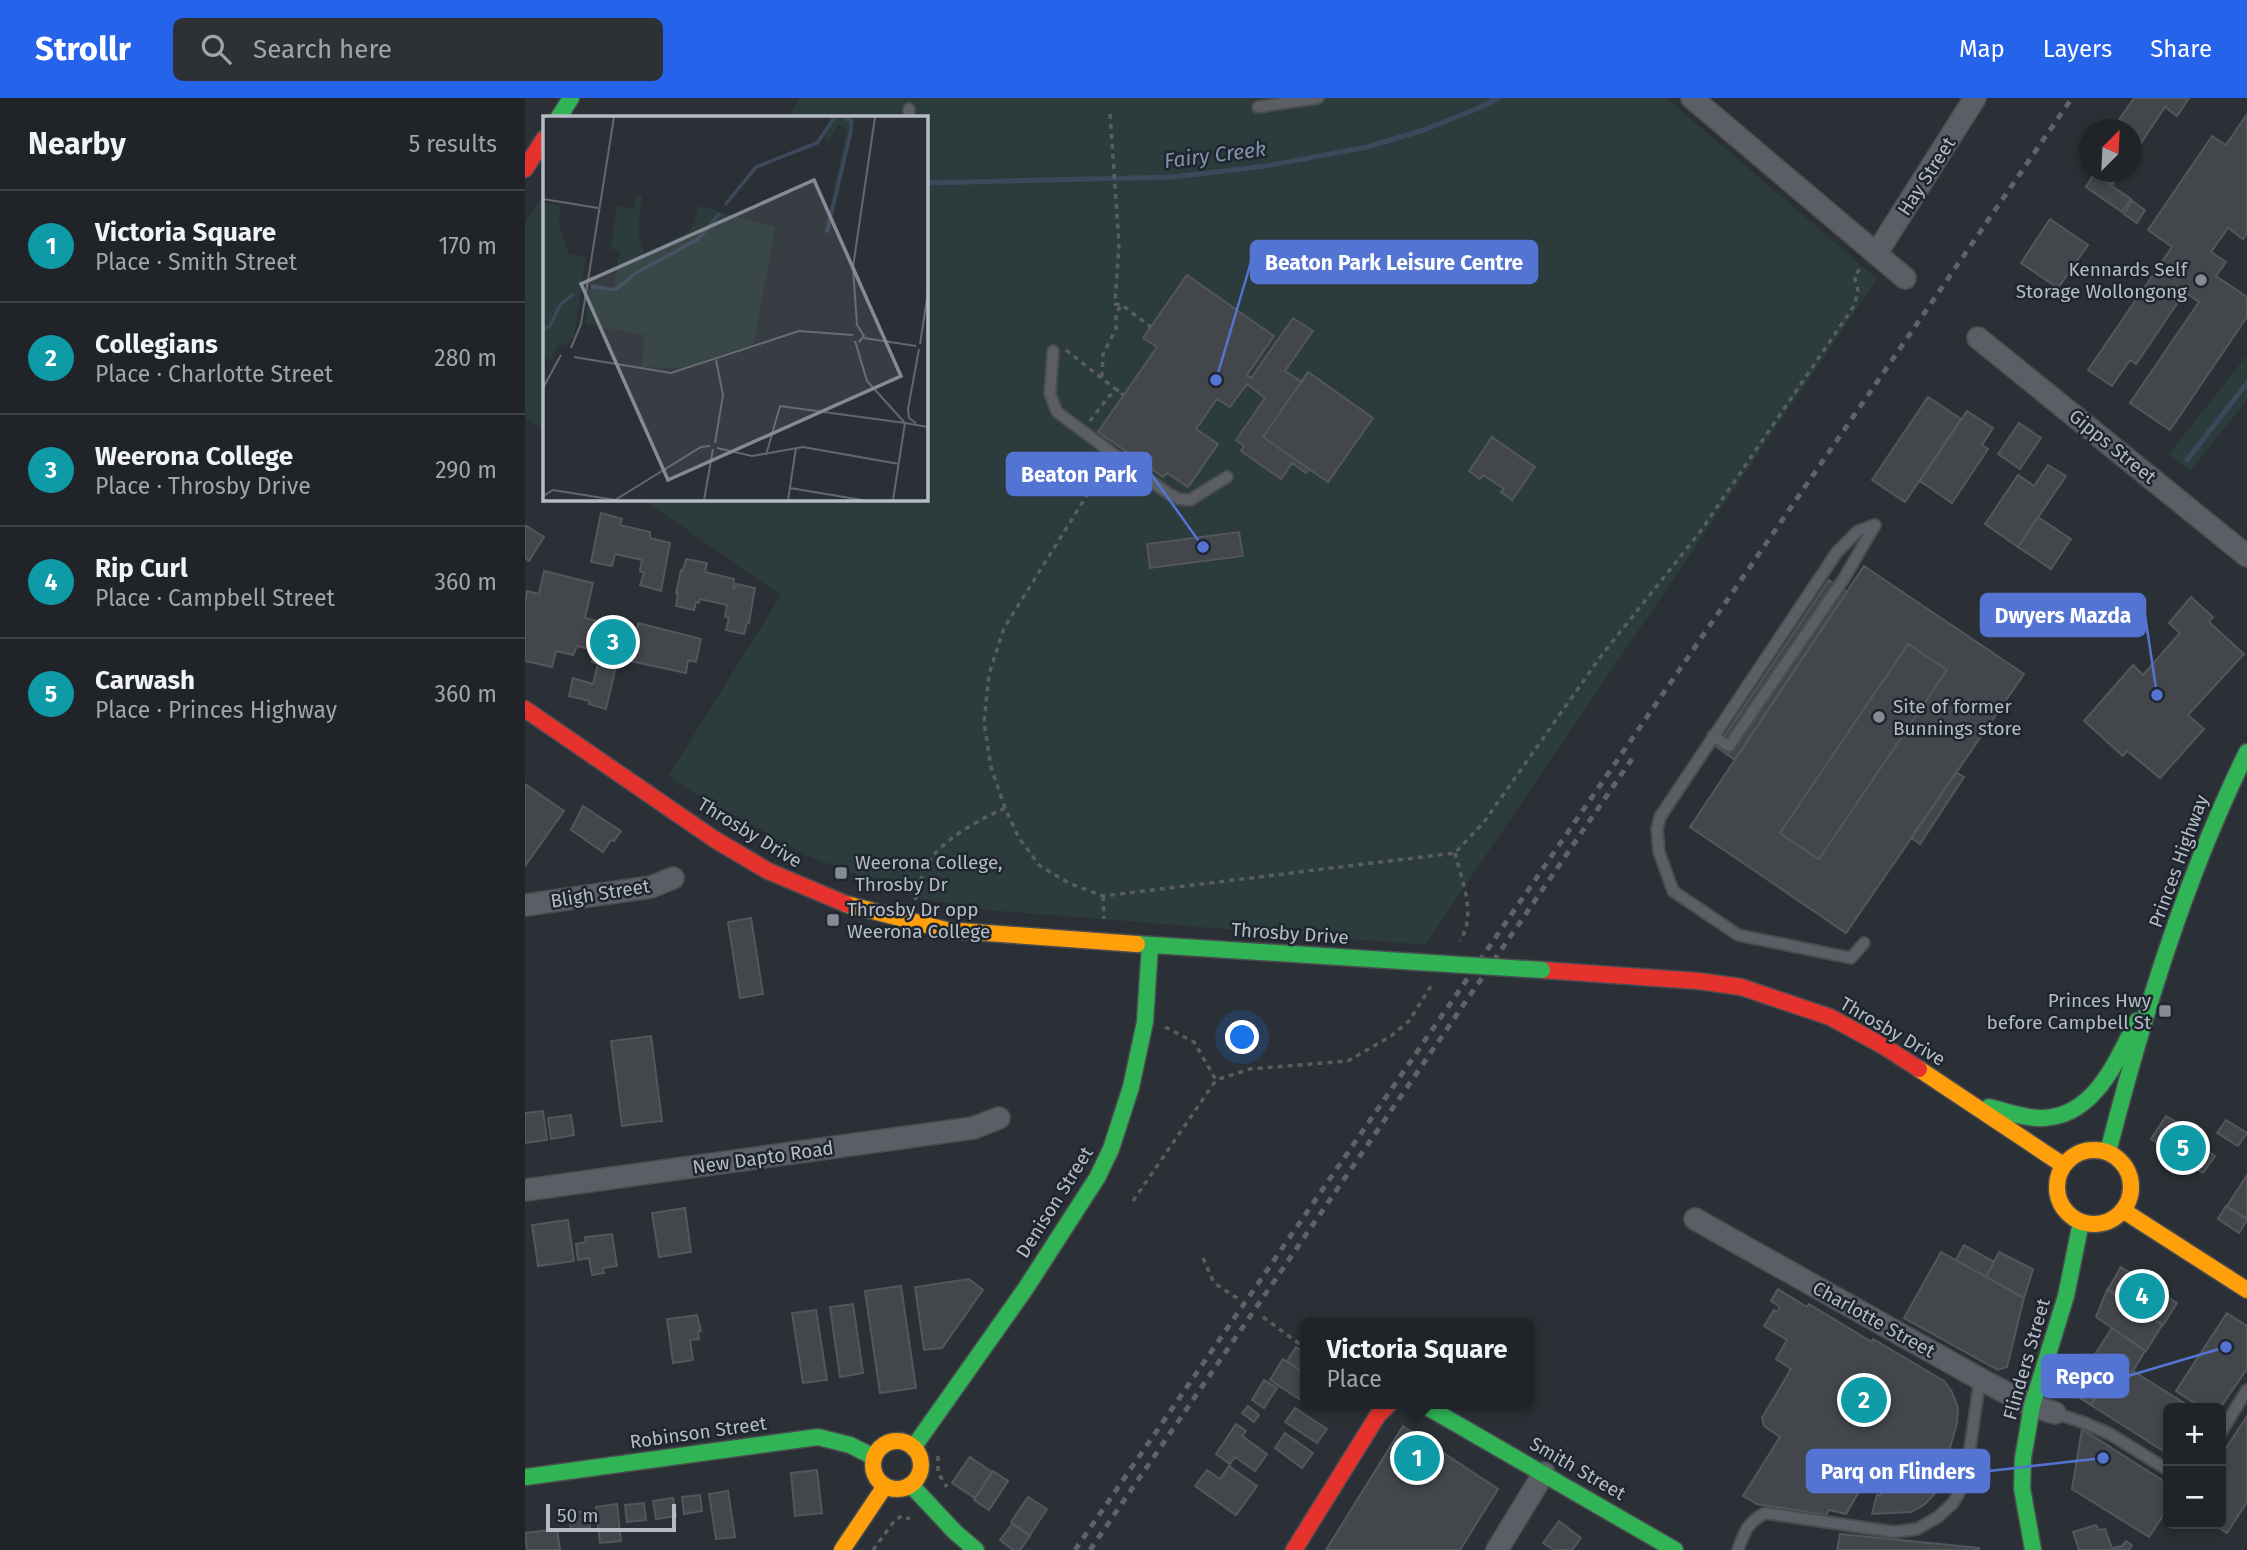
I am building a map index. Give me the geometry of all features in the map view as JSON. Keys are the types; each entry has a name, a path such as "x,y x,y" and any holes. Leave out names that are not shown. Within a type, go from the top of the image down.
{"main road":[{"path":"560,116 571,98"},
{"path":"525,169 542,149"},
{"name":"Throsby Drive","path":"525,709 714,839 768,871 833,900 908,922 983,934 1542,970 1698,981 1741,987 1830,1017 1885,1047 2063,1165"},
{"name":"Princes Highway","path":"2108,1152 2156,988 2206,840 2247,752"},
{"name":"Denison Street","path":"912,1448 1025,1288 1097,1178 1111,1149 1131,1087 1145,1022 1150,945"},
{"name":"Princes Highway","path":"1968,1102 2042,1118 2062,1116 2079,1108 2093,1095 2107,1074 2156,988"},
{"path":"2091,1149 2108,1152 2122,1161 2129,1172 2132,1185 2129,1202 2124,1211 2111,1221 2098,1224 2081,1222 2066,1212 2059,1201 2057,1187 2063,1165 2078,1153 2091,1149"},
{"path":"2124,1211 2247,1290"},
{"name":"Flinders Street","path":"2033,1550 2022,1488 2023,1458 2032,1406 2066,1296 2081,1222"},
{"path":"1294,1550 1384,1409"},
{"name":"Smith Street","path":"1441,1409 1675,1550"},
{"name":"Robinson Street","path":"525,1476 818,1437 850,1445 874,1457"},
{"path":"895,1441 909,1444 920,1458 921,1470 911,1485 898,1489 885,1486 874,1472 874,1457 880,1448 895,1441"},
{"path":"911,1485 955,1532 976,1550"},
{"path":"842,1550 885,1486"}],"street":[{"path":"1692,98 1905,278"},
{"name":"Hay Street","path":"1876,254 1976,98"},
{"name":"Gipps Street","path":"1978,338 2247,556"},
{"name":"Bligh Street","path":"525,905 650,887 673,878"},
{"name":"New Dapto Road","path":"525,1190 972,1128 999,1118"},
{"name":"Charlotte Street","path":"1695,1219 1980,1379 2032,1406 2055,1413"},
{"path":"1497,1550 1544,1473"}],"lane":[{"path":"1258,107 1318,98"},
{"path":"1053,351 1050,394 1057,412 1169,494 1190,500 1227,477"},
{"path":"1713,736 1729,746 1843,580 1875,525 1859,531 1837,552 1713,736 1660,817 1657,829 1659,852 1673,891 1738,935 1851,958 1864,943"},
{"path":"1738,1550 1744,1531 1752,1520 1765,1513 1894,1532 1917,1529 1938,1517 1953,1503 1965,1482 1980,1379"},
{"path":"2226,1424 2247,1390"},
{"path":"2055,1413 2110,1434 2163,1467"}],"path":[{"path":"1110,114 1118,233 1115,304 1151,327"},
{"path":"1119,389 1108,397 1087,434 1093,476 1089,492 1004,628 989,674 984,722 991,767 1019,838 1040,866 1069,883 1103,896 1455,853 1484,822 1601,656 1700,532 1854,306 1858,291 1854,275 1876,254"},
{"path":"1102,377 1103,354 1117,329 1116,312 1122,306"},
{"path":"1066,350 1119,389 1123,395"},
{"path":"908,922 928,862 943,846 976,822 1005,808"},
{"path":"1455,853 1469,920 1459,943"},
{"path":"1103,896 1104,924"},
{"path":"1133,1201 1216,1080 1250,1069 1347,1061 1391,1036 1409,1021 1437,976"},
{"path":"1165,1027 1194,1042 1216,1080"},
{"path":"1203,1258 1214,1283 1240,1300"},
{"path":"1263,1317 1300,1344"},
{"path":"873,1550 895,1520 902,1516 919,1527"}],"shaded area":[{"path":"800,98 1666,98 1877,279 1425,945 987,910 922,899 808,856 668,776 781,595 643,500 927,500 927,116 789,116"},
{"path":"543,196 543,430 525,417 525,224"},
{"path":"2247,355 2247,400 2190,471 2169,454"}],"building":[{"path":"2134,98 2189,98 2177,116 2165,107 2142,142 2142,119 2120,119"},
{"path":"2247,114 2247,233 2243,239 2228,228 2211,252 2226,262 2216,276 2247,297 2247,317 2170,430 2130,403 2199,302 2185,292 2136,364 2130,360 2112,386 2088,370 2172,247 2148,230 2212,136 2226,145"},
{"path":"2089,182 2106,182 2131,199 2122,212 2086,187"},
{"path":"2132,201 2145,210 2137,223 2124,214"},
{"path":"2050,219 2088,245 2058,288 2021,263"},
{"path":"1187,275 1274,336 1247,375 1251,378 1293,318 1313,331 1285,371 1302,382 1308,372 1373,418 1328,482 1309,469 1306,473 1292,463 1281,479 1241,451 1244,446 1236,440 1265,398 1247,384 1230,407 1217,399 1196,429 1218,444 1188,487 1167,473 1163,477 1098,432 1157,347 1143,338"},
{"path":"1308,372 1373,418 1328,482 1263,437"},
{"path":"1928,397 1961,419 1905,502 1872,480"},
{"path":"1967,411 1993,428 1982,445 1988,449 1952,503 1920,481"},
{"path":"2019,423 2041,438 2020,469 1998,454"},
{"path":"1492,437 1535,467 1512,500 1501,492 1504,489 1483,475 1480,479 1469,471"},
{"path":"2048,465 2066,476 2018,547 1985,524 2018,475 2034,486"},
{"path":"601,513 622,519 620,525 650,532 650,538 670,543 661,591 640,585 644,573 640,571 642,560 615,554 612,566 591,562"},
{"path":"2038,517 2071,539 2051,569 2018,547"},
{"path":"525,525 544,537 529,561 525,558"},
{"path":"1239,532 1243,556 1150,568 1147,544"},
{"path":"686,559 707,563 705,572 734,579 733,588 736,584 755,588 749,623 744,634 726,630 729,618 725,617 727,605 700,599 694,610 676,606 676,593"},
{"name":"Site of former Bunnings store","path":"1864,566 2024,674 1846,933 1690,827"},
{"path":"544,571 593,583 585,618 637,630 638,623 701,639 696,662 688,660 686,673 630,661 633,646 625,645 623,664 617,662 606,709 589,704 590,701 569,696 573,678 593,684 598,664 592,662 594,650 577,646 573,655 556,651 552,667 525,661 527,591 539,594"},
{"path":"1829,580 1847,592 1735,760 1717,747"},
{"path":"2191,597 2213,617 2209,622 2244,654 2188,715 2204,729 2160,778 2127,751 2123,756 2084,721 2133,665 2143,675 2180,633 2169,623"},
{"path":"1908,644 1947,670 1819,859 1780,833"},
{"path":"1956,772 1964,777 1920,844 1911,838"},
{"path":"525,784 564,811 525,866"},
{"path":"583,806 621,831 603,852 571,830"},
{"path":"751,918 763,994 740,998 728,922"},
{"path":"651,1036 662,1121 622,1126 611,1041"},
{"path":"543,1111 547,1140 525,1143 525,1113"},
{"path":"571,1115 574,1135 551,1139 548,1118"},
{"path":"2166,1116 2178,1123 2174,1130 2215,1156 2203,1173 2151,1139"},
{"path":"2226,1120 2247,1133 2238,1146 2217,1133"},
{"path":"2247,1175 2247,1219 2227,1206"},
{"path":"2226,1206 2247,1220 2239,1233 2218,1219"},
{"path":"685,1208 691,1252 659,1257 652,1213"},
{"path":"568,1220 574,1261 538,1266 532,1225"},
{"path":"612,1234 617,1266 603,1268 604,1273 592,1275 589,1258 578,1260 576,1244 586,1242 585,1237"},
{"path":"1964,1245 1994,1262 1986,1277 1956,1260"},
{"path":"1941,1252 2024,1298 2007,1367 1998,1370 1904,1318"},
{"path":"1999,1252 2033,1269 2024,1298 1986,1277"},
{"path":"2121,1267 2177,1303 2163,1325 2108,1289"},
{"path":"969,1279 983,1290 942,1348 924,1350 915,1287"},
{"path":"901,1286 916,1388 880,1393 865,1291"},
{"path":"1778,1289 1807,1307 1809,1304 1872,1342 1873,1339 1944,1381 1952,1392 1958,1408 1957,1423 1950,1448 1939,1469 1949,1473 1942,1486 1924,1505 1911,1512 1872,1514 1877,1495 1882,1492 1865,1481 1846,1514 1829,1510 1826,1515 1757,1504 1743,1496 1780,1437 1764,1426 1762,1418 1791,1369 1776,1359 1787,1340 1764,1326 1774,1310 1777,1312 1780,1307 1771,1301"},
{"path":"2107,1290 2162,1325 2146,1351 2096,1317"},
{"path":"853,1304 863,1373 840,1377 830,1307"},
{"path":"816,1310 827,1380 803,1383 792,1313"},
{"path":"2227,1313 2247,1326 2247,1369 2223,1403 2194,1403 2176,1391"},
{"path":"697,1315 701,1331 698,1332 699,1339 690,1340 693,1360 673,1363 667,1319"},
{"path":"2112,1328 2145,1351 2127,1381 2092,1359"},
{"path":"1296,1347 1300,1350 1300,1370 1287,1361"},
{"path":"2085,1355 2112,1372 2091,1405 2074,1394"},
{"path":"1283,1359 1300,1371 1300,1400 1270,1380"},
{"path":"2133,1371 2184,1403 2163,1403 2163,1451 2091,1405 2112,1372 2127,1381"},
{"path":"1264,1380 1277,1388 1264,1408 1252,1400"},
{"path":"1248,1406 1259,1415 1254,1422 1242,1413"},
{"path":"1295,1408 1327,1429 1317,1443 1285,1422"},
{"path":"2247,1416 2247,1502 2227,1533 2221,1529 2226,1529 2226,1448"},
{"path":"1236,1424 1246,1431 1242,1436 1267,1454 1255,1471 1235,1457 1230,1464 1216,1454"},
{"path":"1403,1426 1498,1489 1460,1550 1326,1550"},
{"path":"2082,1429 2163,1481 2163,1516 2149,1537 2072,1489"},
{"path":"1285,1433 1313,1453 1302,1468 1275,1448"},
{"path":"970,1457 992,1472 975,1498 952,1483"},
{"path":"1229,1466 1257,1486 1236,1515 1195,1486 1207,1470 1220,1479"},
{"path":"817,1470 822,1513 795,1516 791,1473"},
{"path":"993,1471 1008,1481 989,1510 974,1500"},
{"path":"728,1491 735,1537 716,1539 709,1494"},
{"path":"700,1495 702,1511 684,1514 682,1497"},
{"path":"1028,1497 1047,1509 1030,1535 1011,1522"},
{"path":"673,1498 676,1516 656,1519 653,1501"},
{"path":"644,1503 646,1520 627,1522 625,1505"},
{"path":"617,1504 621,1541 600,1543 596,1507"},
{"path":"587,1511 590,1528 571,1530 569,1513"},
{"path":"1559,1521 1581,1538 1572,1550 1554,1550 1543,1543"},
{"path":"1012,1524 1030,1536 1020,1550 1013,1550 1000,1540"},
{"path":"2096,1525 2099,1530 2105,1529 2112,1548 2122,1546 2126,1541 2132,1545 2129,1550 2079,1550 2073,1532"},
{"path":"557,1529 560,1550 527,1550 525,1533"},
{"path":"1840,1534 1979,1548 1979,1550 1837,1550"}],"waterway":[{"name":"Fairy Creek","path":"927,183 1173,177 1266,166 1367,147 1424,130 1498,98"},
{"path":"2187,460 2247,383"}],"railway":[{"path":"1075,1550 2072,98"},
{"path":"1090,1550 1634,756"}],"traffic: fast":[{"path":"560,116 571,98"},
{"path":"2108,1152 2167,948 2204,849 2247,752"},
{"path":"1137,944 1417,962"},
{"path":"913,1448 1026,1288 1097,1178 1111,1149 1131,1087 1145,1022 1150,945"},
{"path":"1417,962 1542,970"},
{"path":"1989,1107 2036,1118 2061,1115 2077,1108 2102,1084 2137,1021"},
{"path":"2033,1550 2022,1488 2023,1458 2032,1406 2066,1296 2081,1222"},
{"path":"1431,1409 1675,1550"},
{"path":"525,1477 818,1437 850,1445 874,1457"},
{"path":"911,1485 955,1532 976,1550"}],"traffic: slow":[{"path":"846,904 946,930 1137,944"},
{"path":"1919,1069 2063,1165"},
{"path":"2087,1150 2101,1150 2115,1156 2125,1166 2131,1187 2125,1208 2115,1218 2101,1224 2087,1224 2073,1218 2063,1208 2057,1194 2057,1180 2063,1166 2073,1156 2087,1150"},
{"path":"2124,1211 2247,1290"},
{"path":"897,1441 914,1448 921,1465 914,1482 897,1489 880,1482 873,1465 880,1448 897,1441"},
{"path":"842,1550 885,1486"}],"traffic: jam":[{"path":"525,169 543,141"},
{"path":"525,709 714,839 768,871 846,904"},
{"path":"1542,970 1698,981 1741,987 1830,1017 1919,1069"},
{"path":"1294,1550 1384,1409"}],"place":[{"name":"Kennards Self Storage Wollongong","path":"2201,280"},
{"name":"Beaton Park Leisure Centre","path":"1216,380"},
{"name":"Beaton Park","path":"1203,547"},
{"name":"Weerona College","path":"613,642"},
{"name":"Dwyers Mazda","path":"2157,695"},
{"name":"Site of former Bunnings store","path":"1879,717"},
{"name":"Weerona College, Throsby Dr","path":"841,873"},
{"name":"Throsby Dr opp Weerona College","path":"833,920"},
{"name":"Princes Hwy before Campbell St","path":"2165,1011"},
{"name":"Carwash","path":"2183,1148"},
{"name":"Rip Curl","path":"2142,1296"},
{"name":"Repco","path":"2226,1347"},
{"name":"Collegians","path":"1864,1400"},
{"name":"Victoria Square","path":"1417,1458"},
{"name":"Parq on Flinders","path":"2103,1458"}]}
